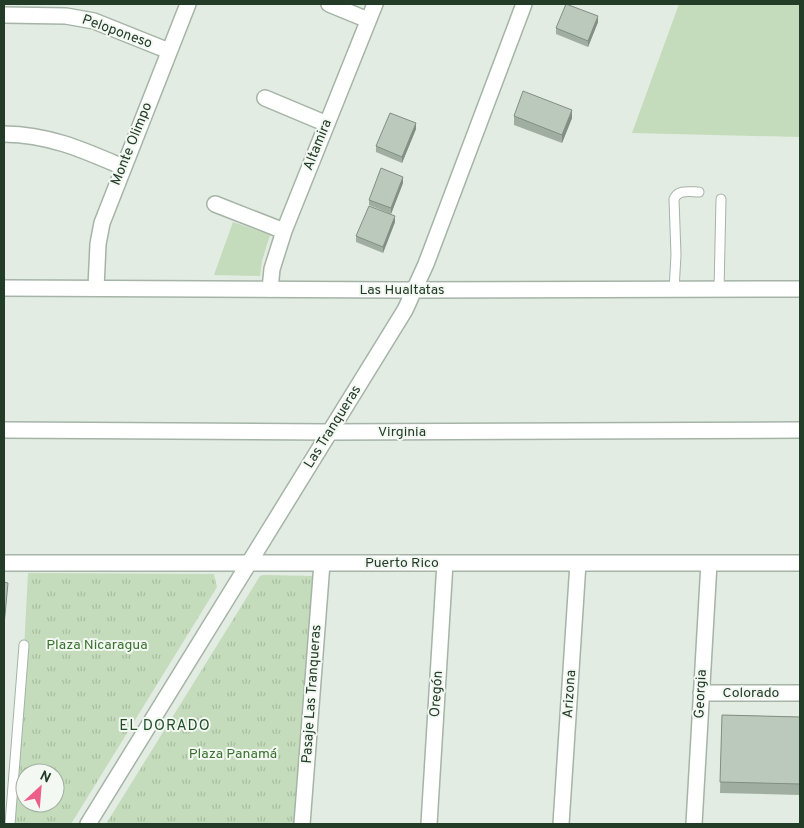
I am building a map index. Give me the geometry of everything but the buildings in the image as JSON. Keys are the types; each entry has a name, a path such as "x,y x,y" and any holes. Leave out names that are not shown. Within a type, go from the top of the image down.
{"street":[{"name":"Monte Olimpo","path":"96,288 99,233 105,213 188,4"},
{"path":"329,4 368,20"},
{"name":"Altamira","path":"270,289 272,269 284,231 375,4"},
{"name":"Las Tranqueras","path":"88,824 402,317 415,290 524,4"},
{"name":"Peloponeso","path":"4,15 66,16 86,19 109,26 169,52"},
{"path":"265,98 327,124"},
{"path":"4,134 28,135 50,139 77,147 123,167"},
{"path":"215,204 284,231"},
{"name":"Las Hualtatas","path":"4,288 800,289"},
{"name":"Virginia","path":"4,430 330,432 800,430"},
{"name":"Puerto Rico","path":"4,563 800,563"},
{"name":"Pasaje Las Tranqueras","path":"302,824 322,563"},
{"name":"Oregón","path":"429,824 445,563"},
{"name":"Arizona","path":"561,824 578,563"},
{"name":"Georgia","path":"694,824 709,563"},
{"name":"Colorado","path":"701,693 800,693"}],"lane":[{"path":"674,290 676,256 674,199 676,194 680,192 699,192"},
{"path":"719,290 721,199"},
{"path":"10,824 24,646"}],"green space":[{"path":"679,4 800,4 800,137 632,133"},
{"path":"233,222 270,235 262,261 260,276 214,275"},
{"name":"Plaza Nicaragua","path":"28,573 214,574 217,587 71,824 15,824 16,813 65,813 65,763 18,763"},
{"name":"Plaza Panamá","path":"260,576 314,576 298,824 106,824"}],"district":[{"name":"EL DORADO","path":"165,726"}]}
